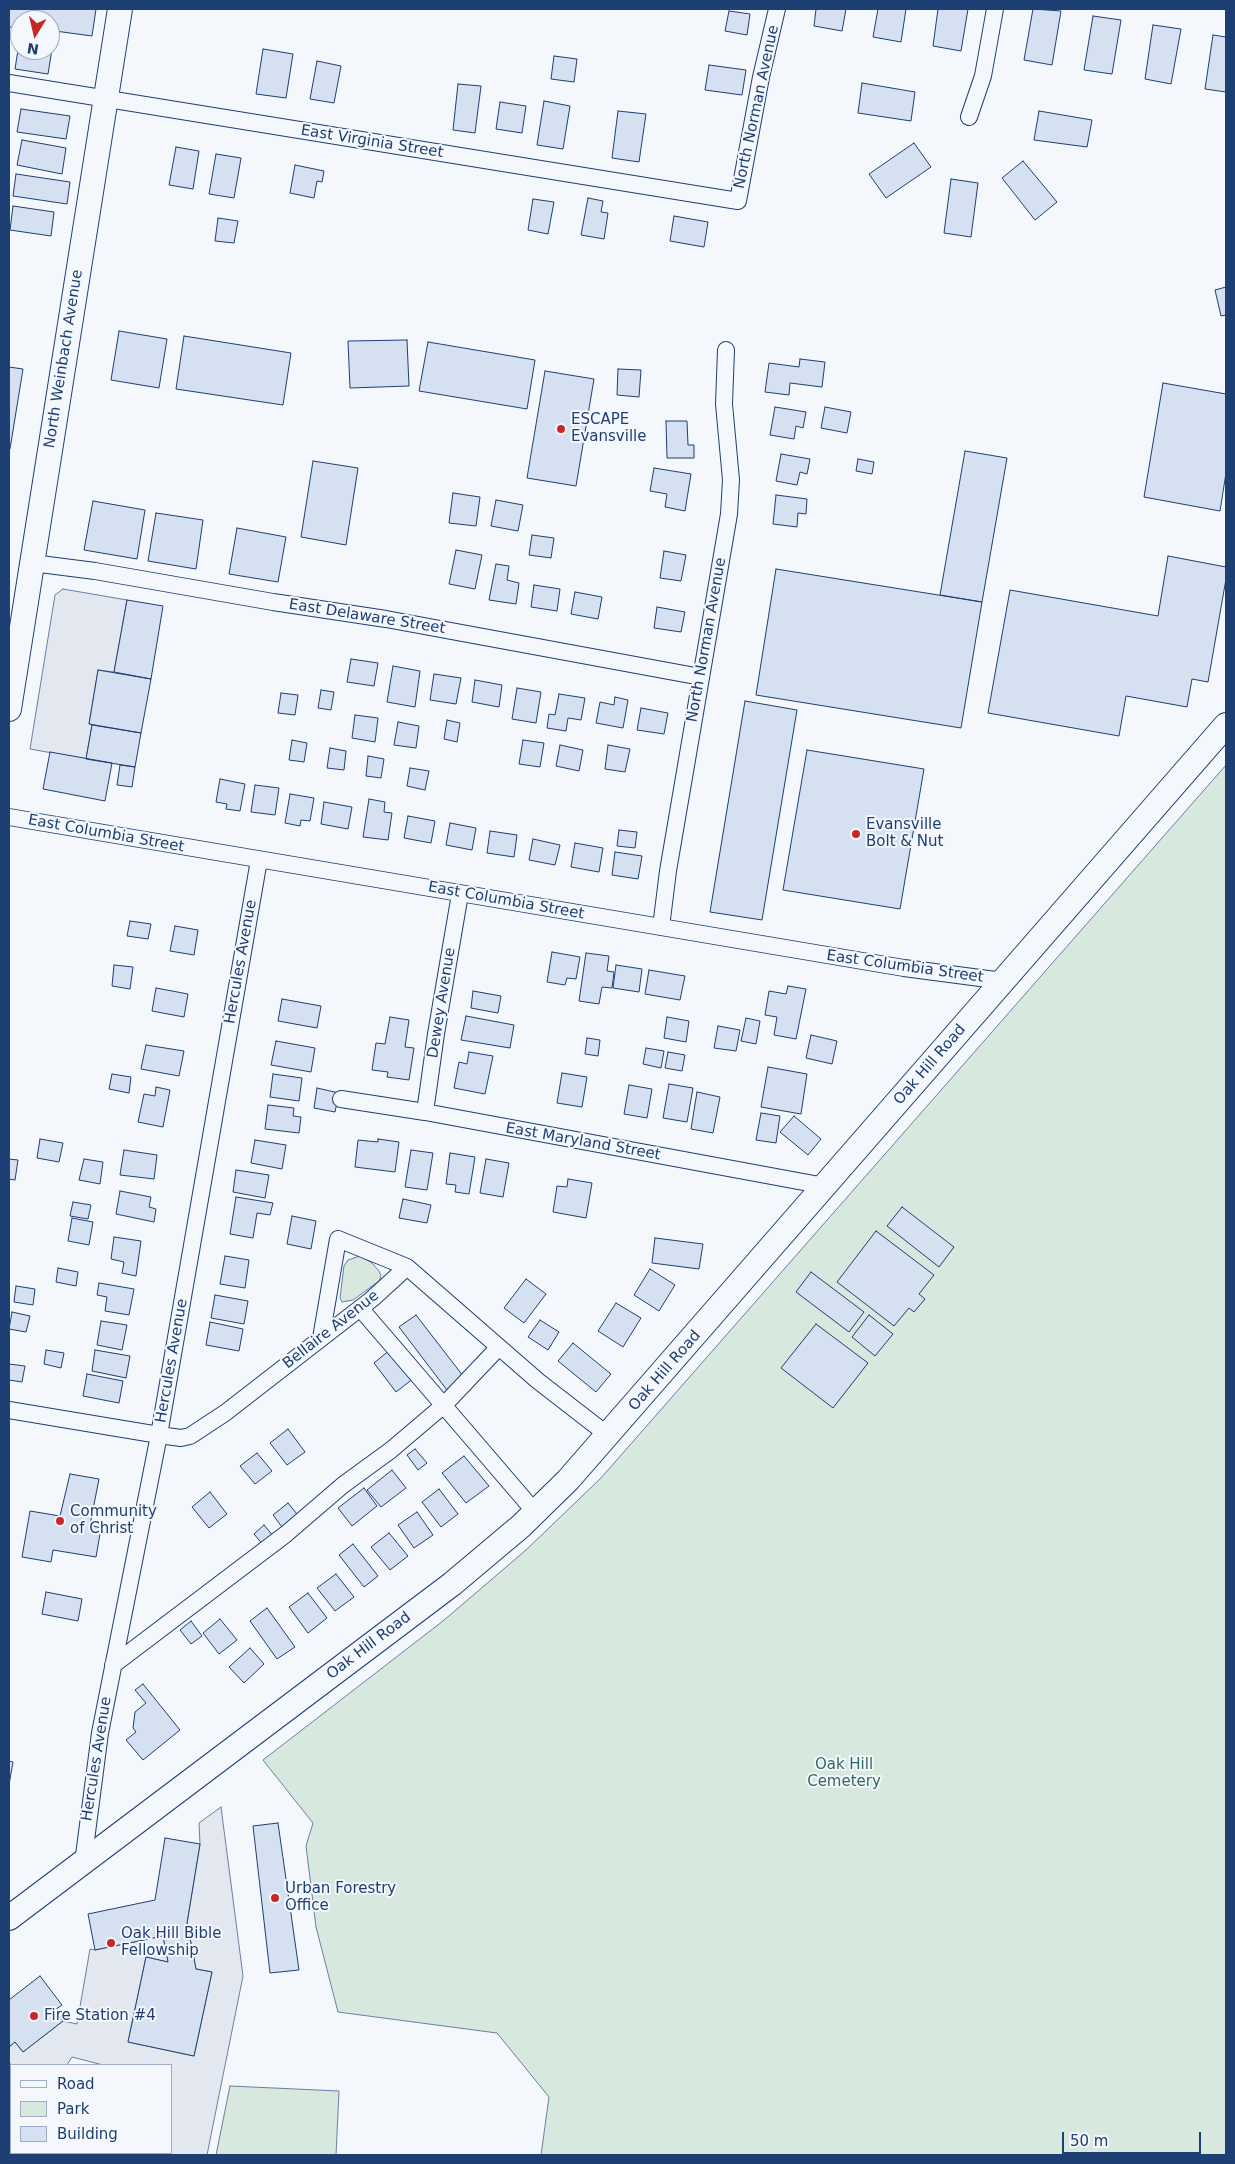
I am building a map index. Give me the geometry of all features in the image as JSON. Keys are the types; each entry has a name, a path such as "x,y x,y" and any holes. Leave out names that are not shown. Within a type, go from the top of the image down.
{"main road":[{"name":"North Weinbach Avenue","path":"9,709 120,9"},
{"name":"Oak Hill Road","path":"9,1918 452,1584 535,1512 568,1480 1226,725"}],"street":[{"name":"North Norman Avenue","path":"735,200 738,201 761,77 777,9"},
{"path":"969,117 983,76 994,9"},
{"name":"East Virginia Street","path":"9,83 735,200"},
{"name":"North Norman Avenue","path":"661,927 668,871 729,514 731,480 724,404 726,350"},
{"name":"East Delaware Street","path":"32,563 95,571 273,602 386,619 701,676"},
{"name":"East Columbia Street","path":"9,817 910,969 1003,981"},
{"name":"Hercules Avenue","path":"83,1863 100,1734 159,1435 259,860"},
{"name":"Dewey Avenue","path":"425,1112 436,1034 460,894"},
{"name":"East Maryland Street","path":"341,1099 425,1112 825,1186"},
{"path":"321,1338 338,1239 407,1267 499,1347 608,1436"},
{"name":"Bellaire Avenue","path":"9,1410 181,1438 196,1433 360,1308 407,1267"},
{"path":"360,1308 535,1512"},
{"path":"113,1665 286,1534 343,1485 392,1450 444,1405 499,1347"}],"green space":[{"name":"Oak Hill Cemetery","path":"1226,765 1226,2155 541,2155 549,2097 497,2033 338,2012 316,1927 306,1846 313,1823 263,1760 443,1621 526,1550 601,1478"},
{"path":"360,1256 372,1263 381,1276 379,1281 353,1300 342,1302 340,1298 344,1266 348,1260"},
{"path":"230,2086 339,2091 336,2155 216,2155"}],"shaded area":[{"path":"63,589 127,600 114,672 98,670 89,724 92,725 86,759 30,749 55,595"},
{"path":"221,1807 243,1976 207,2155 86,2155 172,2154 172,2064 99,2064 72,2057 68,2064 10,2064 9,2047 15,2042 23,2052 63,2021 77,2024 90,1949 95,1950 163,1936 168,1962 146,1957 128,2042 194,2056 212,1972 196,1969 187,1923 200,1844 199,1823"}],"building":[{"path":"9,9 96,9 92,36 60,32 60,10 10,10 9,27"},
{"path":"816,9 846,9 842,31 814,26"},
{"path":"878,9 906,9 901,42 873,37"},
{"path":"938,9 968,9 961,51 933,46"},
{"path":"1033,9 1061,11 1052,65 1024,60"},
{"path":"729,11 750,14 747,35 725,31"},
{"path":"1093,16 1121,20 1112,74 1084,70"},
{"path":"1153,25 1181,29 1171,84 1145,79"},
{"path":"1213,35 1226,37 1226,92 1205,89"},
{"path":"263,49 293,54 286,98 256,94"},
{"path":"554,56 577,59 574,82 551,79"},
{"path":"16,60 50,60 48,74 15,69"},
{"path":"317,61 341,66 334,103 310,99"},
{"path":"709,65 746,70 742,95 705,90"},
{"path":"862,83 915,92 911,121 858,113"},
{"path":"458,84 481,86 475,133 453,130"},
{"path":"544,101 570,106 563,149 537,145"},
{"path":"500,102 526,106 522,133 496,129"},
{"path":"21,109 70,116 66,139 17,132"},
{"path":"618,111 646,114 639,162 612,158"},
{"path":"1039,111 1092,120 1087,147 1034,140"},
{"path":"22,140 66,148 62,174 17,165"},
{"path":"914,143 931,167 886,198 869,174"},
{"path":"176,147 199,151 193,189 169,185"},
{"path":"216,154 241,158 234,198 209,194"},
{"path":"1023,161 1057,202 1035,220 1002,178"},
{"path":"295,165 324,171 322,182 317,181 314,198 290,193"},
{"path":"16,174 70,182 67,204 13,196"},
{"path":"951,179 978,183 971,237 944,233"},
{"path":"588,198 603,201 601,212 608,213 604,239 581,235"},
{"path":"533,199 554,202 548,234 528,230"},
{"path":"13,206 54,212 51,236 10,230"},
{"path":"674,216 708,222 704,247 670,241"},
{"path":"218,218 238,221 234,243 215,241"},
{"path":"1226,287 1226,315 1221,316 1215,290"},
{"path":"119,331 167,339 159,388 111,380"},
{"path":"184,336 291,353 283,405 176,389"},
{"path":"407,340 409,386 350,388 348,341"},
{"path":"428,342 535,360 527,409 419,391"},
{"path":"800,359 825,362 822,387 790,383 789,395 765,392 769,363 799,367"},
{"path":"9,367 23,369 10,449 9,449"},
{"path":"618,369 641,370 639,397 617,395"},
{"name":"ESCAPE Evansville","path":"545,371 594,379 576,486 527,478"},
{"path":"1163,383 1226,394 1226,473 1220,511 1144,497"},
{"path":"775,407 806,412 803,428 796,426 794,439 770,435"},
{"path":"825,407 851,412 847,433 821,428"},
{"path":"666,421 687,421 688,445 694,445 694,458 667,458"},
{"path":"965,451 1007,458 982,602 940,595"},
{"path":"781,454 810,459 807,474 800,472 797,485 776,481"},
{"path":"858,459 874,462 872,474 856,471"},
{"path":"313,461 358,468 346,545 301,537"},
{"path":"654,468 691,474 685,511 665,507 667,494 650,491"},
{"path":"453,493 480,497 476,526 449,523"},
{"path":"776,495 807,499 806,514 798,513 797,527 773,524"},
{"path":"496,500 523,505 518,531 491,526"},
{"path":"93,501 145,510 137,559 84,550"},
{"path":"156,513 203,520 196,569 148,561"},
{"path":"237,528 286,537 278,582 229,574"},
{"path":"532,535 554,538 551,558 529,555"},
{"path":"456,550 482,555 475,589 449,584"},
{"path":"664,551 686,555 681,581 660,578"},
{"path":"1168,556 1226,567 1226,579 1208,682 1192,679 1187,707 1126,696 1119,736 988,713 1010,590 1158,616"},
{"path":"496,564 509,566 507,580 519,583 516,604 489,600"},
{"path":"776,569 982,602 961,728 756,695"},
{"path":"534,585 560,589 557,611 531,607"},
{"path":"575,592 602,597 598,619 571,614"},
{"path":"127,600 163,606 151,679 114,672"},
{"path":"657,607 685,612 681,632 654,628"},
{"path":"351,659 378,663 374,686 347,682"},
{"path":"393,666 420,671 415,707 387,702"},
{"path":"98,670 151,679 141,733 89,724"},
{"path":"434,674 461,678 456,704 430,700"},
{"path":"475,680 502,685 499,707 472,702"},
{"path":"517,688 541,692 536,723 512,719"},
{"path":"321,690 334,692 331,710 318,708"},
{"path":"281,693 298,695 295,715 278,713"},
{"path":"559,694 585,698 581,720 568,718 566,731 547,728 549,714 555,715"},
{"path":"615,697 628,700 623,728 596,723 600,702 614,705"},
{"path":"745,701 797,710 762,920 710,912"},
{"path":"641,708 668,713 664,734 637,730"},
{"path":"355,715 378,718 375,742 352,738"},
{"path":"447,720 460,723 457,742 444,739"},
{"path":"398,722 419,726 416,748 394,745"},
{"path":"92,725 141,733 135,767 86,759"},
{"path":"292,740 307,743 304,762 289,760"},
{"path":"523,740 544,743 540,767 519,764"},
{"path":"560,745 583,750 579,771 556,766"},
{"path":"608,745 630,749 625,772 605,769"},
{"path":"330,748 346,751 344,770 327,768"},
{"path":"807,750 924,769 900,909 783,890"},
{"path":"50,752 112,763 105,801 43,789"},
{"path":"368,756 384,759 381,778 366,776"},
{"path":"120,765 135,767 132,787 117,785"},
{"path":"410,768 429,771 425,790 407,786"},
{"path":"220,779 245,784 240,811 226,809 227,804 216,802"},
{"path":"255,785 279,788 275,815 251,812"},
{"path":"290,794 314,798 310,821 301,820 300,826 285,823"},
{"path":"369,799 385,802 384,812 392,813 388,840 363,837"},
{"path":"324,802 352,807 348,829 321,824"},
{"path":"408,816 435,821 431,843 404,838"},
{"path":"450,823 476,828 472,850 446,845"},
{"path":"619,830 637,832 635,848 617,846"},
{"path":"490,831 517,835 514,857 487,853"},
{"path":"533,839 560,845 555,865 529,860"},
{"path":"575,843 603,848 599,872 571,867"},
{"path":"615,852 642,856 638,879 612,875"},
{"path":"130,921 151,924 148,939 127,936"},
{"path":"175,926 198,930 194,955 170,951"},
{"path":"552,952 580,957 576,979 567,978 565,985 547,982"},
{"path":"586,953 609,956 607,971 614,972 612,988 602,987 599,1004 579,1001"},
{"path":"114,965 133,967 130,989 112,986"},
{"path":"616,965 642,969 639,992 613,988"},
{"path":"649,970 685,976 680,1000 645,994"},
{"path":"788,986 806,989 796,1039 774,1035 777,1017 765,1015 769,991 786,994"},
{"path":"156,988 188,994 184,1017 152,1011"},
{"path":"473,991 501,996 498,1013 471,1008"},
{"path":"282,999 321,1006 317,1028 278,1021"},
{"path":"466,1016 514,1025 510,1048 461,1040"},
{"path":"390,1017 409,1020 405,1047 414,1048 409,1080 387,1077 388,1072 372,1070 376,1043 385,1044"},
{"path":"667,1017 689,1021 686,1042 664,1038"},
{"path":"746,1018 760,1021 756,1044 741,1041"},
{"path":"718,1026 740,1030 736,1051 714,1048"},
{"path":"811,1035 837,1041 832,1064 806,1058"},
{"path":"587,1038 600,1040 598,1056 585,1054"},
{"path":"276,1041 315,1048 311,1072 271,1065"},
{"path":"146,1045 184,1051 179,1076 141,1069"},
{"path":"646,1048 664,1051 661,1068 643,1064"},
{"path":"469,1052 493,1056 485,1094 454,1088 459,1062 467,1064"},
{"path":"668,1052 685,1055 682,1071 665,1068"},
{"path":"768,1067 807,1074 801,1114 761,1107"},
{"path":"562,1073 587,1077 582,1107 557,1103"},
{"path":"112,1074 131,1077 129,1093 109,1089"},
{"path":"273,1074 302,1078 299,1101 270,1097"},
{"path":"669,1084 693,1088 687,1122 663,1118"},
{"path":"629,1085 652,1089 647,1118 624,1114"},
{"path":"156,1087 170,1090 163,1127 138,1122 144,1094 155,1096"},
{"path":"317,1088 339,1093 335,1112 314,1108"},
{"path":"697,1092 720,1097 713,1133 691,1129"},
{"path":"268,1105 294,1108 293,1116 301,1117 299,1133 265,1129"},
{"path":"761,1113 780,1116 776,1143 756,1140"},
{"path":"794,1116 821,1139 808,1155 780,1132"},
{"path":"40,1139 63,1143 59,1162 37,1158"},
{"path":"378,1139 399,1142 395,1172 355,1167 358,1140 378,1142"},
{"path":"255,1140 286,1145 282,1169 251,1163"},
{"path":"124,1150 157,1155 154,1179 120,1175"},
{"path":"411,1150 433,1153 427,1190 405,1187"},
{"path":"450,1153 475,1157 469,1194 455,1192 456,1185 446,1184"},
{"path":"9,1159 18,1160 15,1180 9,1179"},
{"path":"84,1159 103,1162 100,1184 79,1180"},
{"path":"486,1159 509,1163 503,1197 480,1193"},
{"path":"236,1170 269,1175 265,1198 233,1192"},
{"path":"568,1179 592,1183 586,1218 553,1212 557,1186 567,1187"},
{"path":"120,1191 151,1197 149,1207 156,1209 154,1222 116,1214"},
{"path":"236,1197 273,1203 270,1215 257,1213 253,1238 230,1234"},
{"path":"403,1199 431,1205 427,1223 399,1218"},
{"path":"73,1202 91,1205 88,1219 70,1216"},
{"path":"902,1207 954,1247 939,1267 887,1226"},
{"path":"292,1216 316,1221 311,1249 287,1244"},
{"path":"72,1218 93,1222 89,1245 68,1241"},
{"path":"876,1231 934,1275 919,1294 925,1299 914,1312 909,1308 894,1326 837,1282"},
{"path":"114,1237 141,1241 136,1276 122,1273 124,1262 111,1259"},
{"path":"655,1238 703,1244 699,1269 652,1263"},
{"path":"225,1256 249,1260 245,1288 220,1284"},
{"path":"58,1268 78,1272 76,1286 56,1282"},
{"path":"650,1269 675,1285 659,1311 634,1295"},
{"path":"811,1272 864,1312 849,1332 796,1292"},
{"path":"526,1279 546,1294 524,1323 504,1308"},
{"path":"99,1283 134,1289 129,1315 105,1311 107,1297 97,1295"},
{"path":"16,1286 35,1289 33,1305 14,1302"},
{"path":"215,1295 248,1301 244,1324 211,1318"},
{"path":"616,1303 641,1318 623,1347 598,1331"},
{"path":"12,1312 30,1316 26,1332 9,1329"},
{"path":"416,1315 467,1381 450,1394 399,1327"},
{"path":"869,1315 893,1334 875,1356 852,1337"},
{"path":"540,1320 559,1332 548,1350 528,1337"},
{"path":"101,1321 127,1325 122,1350 97,1345"},
{"path":"210,1322 243,1329 239,1351 206,1345"},
{"path":"816,1324 868,1363 833,1408 781,1368"},
{"path":"573,1343 611,1374 596,1392 558,1361"},
{"path":"391,1349 414,1378 396,1392 374,1363"},
{"path":"46,1350 64,1353 61,1368 44,1364"},
{"path":"95,1350 130,1356 126,1378 92,1371"},
{"path":"9,1364 25,1366 22,1382 9,1380"},
{"path":"87,1374 123,1381 119,1403 83,1396"},
{"path":"288,1429 305,1452 287,1465 270,1443"},
{"path":"415,1449 427,1463 418,1470 407,1455"},
{"path":"257,1453 272,1471 255,1484 240,1466"},
{"path":"464,1456 489,1486 466,1503 442,1473"},
{"path":"392,1470 406,1488 381,1507 367,1490"},
{"name":"Community of Christ","path":"70,1474 99,1479 90,1525 101,1528 96,1557 53,1550 51,1562 22,1557 30,1511 60,1516"},
{"path":"364,1488 377,1506 352,1526 338,1508"},
{"path":"439,1489 458,1514 441,1527 422,1502"},
{"path":"210,1492 227,1514 209,1528 192,1507"},
{"path":"288,1503 301,1519 285,1531 273,1515"},
{"path":"417,1512 433,1535 414,1548 398,1525"},
{"path":"264,1525 275,1538 264,1546 254,1534"},
{"path":"389,1533 408,1556 390,1570 371,1547"},
{"path":"353,1544 378,1576 364,1587 339,1555"},
{"path":"336,1574 354,1597 335,1611 317,1588"},
{"path":"46,1592 82,1599 78,1621 42,1614"},
{"path":"308,1593 327,1618 308,1633 289,1607"},
{"path":"267,1608 295,1647 277,1659 250,1621"},
{"path":"220,1619 237,1640 219,1654 203,1633"},
{"path":"191,1621 202,1636 191,1644 180,1630"},
{"path":"250,1648 264,1664 244,1683 229,1667"},
{"path":"143,1684 180,1730 143,1760 126,1740 136,1732 133,1728 135,1712 146,1703 135,1690"},
{"path":"9,1761 13,1762 9,1785"},
{"name":"Urban Forestry Office","path":"278,1823 299,1970 270,1973 253,1826"},
{"name":"Oak Hill Bible Fellowship","path":"165,1838 200,1844 187,1923 196,1969 212,1972 194,2056 128,2042 146,1957 168,1962 163,1936 95,1950 88,1914 155,1900"},
{"name":"Fire Station #4","path":"40,1976 62,2005 55,2010 63,2021 23,2052 15,2042 9,2047 9,2000"}],"place":[{"name":"ESCAPE Evansville","path":"561,429"},
{"name":"Evansville Bolt & Nut","path":"856,834"},
{"name":"Community of Christ","path":"60,1521"},
{"name":"Urban Forestry Office","path":"275,1898"},
{"name":"Oak Hill Bible Fellowship","path":"111,1943"},
{"name":"Fire Station #4","path":"34,2016"}]}
